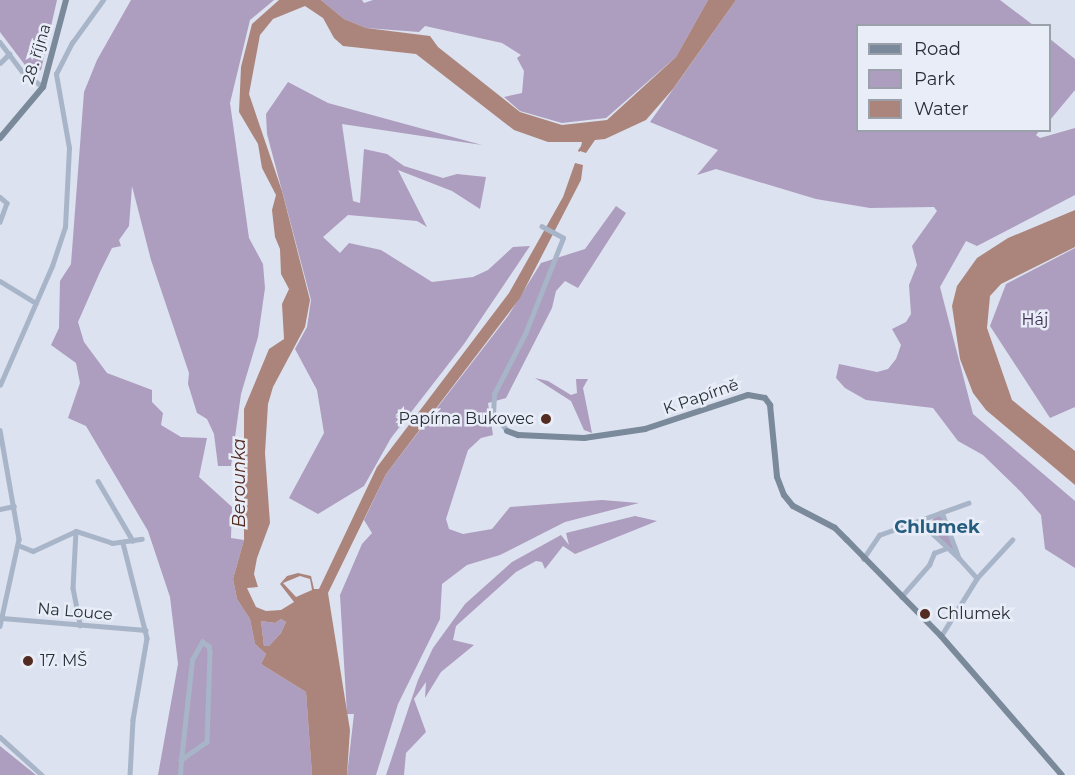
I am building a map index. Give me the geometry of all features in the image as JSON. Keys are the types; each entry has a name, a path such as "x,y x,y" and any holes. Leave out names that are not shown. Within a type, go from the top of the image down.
{"street":[{"name":"28. října","path":"0,138 43,87 66,0"},
{"path":"0,385 2,374 60,246 67,212 69,148 56,74 72,42 103,0"},
{"path":"0,42 22,71 43,87"},
{"path":"0,63 9,54"},
{"path":"48,72 56,74"},
{"path":"0,197 7,203 0,222"},
{"path":"507,431 493,414 492,402 531,320 563,238 542,227"},
{"path":"0,281 36,303"},
{"name":"K Papírně","path":"507,431 518,435 584,438 645,429 748,395 761,396 770,405 777,477 784,495 794,506 835,528 941,636 1062,775"},
{"path":"0,430 2,453 14,506 18,545 0,626"},
{"path":"98,481 133,541"},
{"path":"863,559 879,535 968,502"},
{"path":"0,509 14,506"},
{"path":"942,512 959,558"},
{"path":"919,521 977,578"},
{"path":"18,545 33,551 76,531 112,543 142,539"},
{"path":"76,531 73,588 80,625"},
{"path":"941,636 977,578 1012,540"},
{"path":"123,543 145,630 130,775"},
{"path":"901,597 929,565 934,553 947,548"},
{"name":"Na Louce","path":"2,618 145,630"},
{"path":"180,775 181,760 192,660 202,642 209,646 210,652 207,742 181,760"},
{"path":"0,737 42,775"}],"green space":[{"path":"0,0 57,0 41,70 31,73 0,32"},
{"path":"131,0 274,0 250,20 230,103 249,238 263,264 265,288 258,337 241,394 231,466 218,466 214,434 207,419 197,413 188,384 189,373 151,260 132,186 129,226 119,240 121,246 112,248 78,322 84,342 107,373 152,390 152,402 163,413 161,425 181,437 207,438 199,477 232,507 231,538 244,540 233,579 237,599 250,619 255,644 266,654 261,664 306,692 312,775 158,775 178,664 170,597 148,531 86,426 68,418 80,383 76,363 51,345 59,328 60,281 71,264 84,92 97,60"},
{"path":"321,0 362,0 364,3 373,0 708,0 676,57 606,118 562,123 520,111 504,97 522,93 524,71 517,58 521,55 502,43 425,26 419,32 366,28 344,19"},
{"path":"736,0 1000,0 1032,24 856,24 856,132 1038,132 1036,135 1040,138 1075,128 1075,195 977,246 966,241 940,287 973,414 1075,501 1075,568 1045,549 1041,515 1021,492 983,455 958,441 933,408 866,400 845,388 836,378 839,364 877,372 888,369 896,359 901,345 892,329 906,322 911,314 909,285 917,265 912,246 937,211 934,207 870,208 816,199 716,169 697,175 718,150 650,122"},
{"path":"1051,40 1075,59 1075,90 1051,119"},
{"path":"288,82 328,103 482,145 342,124 353,201 360,203 364,149 387,154 404,166 443,178 457,174 486,177 480,209 452,191 398,170 427,227 417,221 348,215 323,237 340,253 349,243 381,250 432,282 473,277 488,270 513,247 530,246 464,344 391,438 364,486 318,514 289,498 324,433 317,390 295,349 307,327 311,300 267,134 266,114"},
{"path":"616,206 626,213 578,288 565,281 556,291 552,308 506,398 488,403 493,435 481,438 468,450 446,519 449,529 463,534 492,529 510,507 602,500 639,503 565,522 500,555 467,565 442,584 440,619 398,704 376,775 347,775 354,714 347,714 340,595 362,544 372,533 364,520 386,474 508,316 541,263 585,249"},
{"name":"Háj","path":"1075,248 1075,407 1050,418 990,326 1006,284"},
{"path":"535,378 548,381 571,395 577,393 576,379 588,379 583,388 592,433 584,430 571,401"},
{"path":"938,515 943,518 957,554 926,525"},
{"path":"635,516 657,521 575,554 563,546 545,569 542,562 536,561 516,572 456,626 453,640 474,645 441,672 425,698 426,682 414,699 426,732 406,753 404,775 386,775 418,680 433,648 465,604 512,562 561,535 569,545 566,533"},
{"path":"281,619 286,622 281,633 269,646 264,646 261,621 275,623"},
{"path":"0,746 36,775 0,775"}],"water":[{"path":"279,0 321,0 344,19 366,28 430,36 438,47 520,112 562,125 607,120 676,57 708,0 736,0 673,89 646,120 605,139 595,140 586,153 580,151 582,142 548,142 514,130 416,54 343,46 334,38 323,18 305,6 273,19 260,35 249,94 282,191 310,300 305,327 273,387 268,404 265,453 270,523 257,558 254,574 258,587 247,588 256,607 266,611 281,610 294,602 280,584 287,576 298,573 311,576 314,589 319,589 377,467 509,293 563,197 575,163 583,165 581,180 520,298 386,474 328,593 350,730 347,775 312,775 306,692 261,664 266,654 255,644 250,619 237,599 233,579 244,540 244,409 269,349 284,339 282,304 289,289 281,274 280,249 275,237 272,210 276,195 262,168 258,144 239,112 241,67 252,24","holes":["300,576 310,579 312,590 296,597 283,583","281,619 286,622 281,633 269,646 264,646 261,621 275,623"]},
{"path":"1075,210 1075,247 1001,284 990,296 987,328 1012,400 1075,451 1075,485 986,410 973,393 960,359 952,306 957,286 977,258 1008,238"}],"waterway":[{"path":"579,151 584,144"}],"place":[{"name":"Papírna Bukovec","path":"546,419"},
{"name":"Chlumek","path":"925,614"},
{"name":"17. MŠ","path":"28,661"}],"district":[{"name":"Chlumek","path":"937,527"}],"water label":[{"name":"Berounka","path":"239,483"}]}
